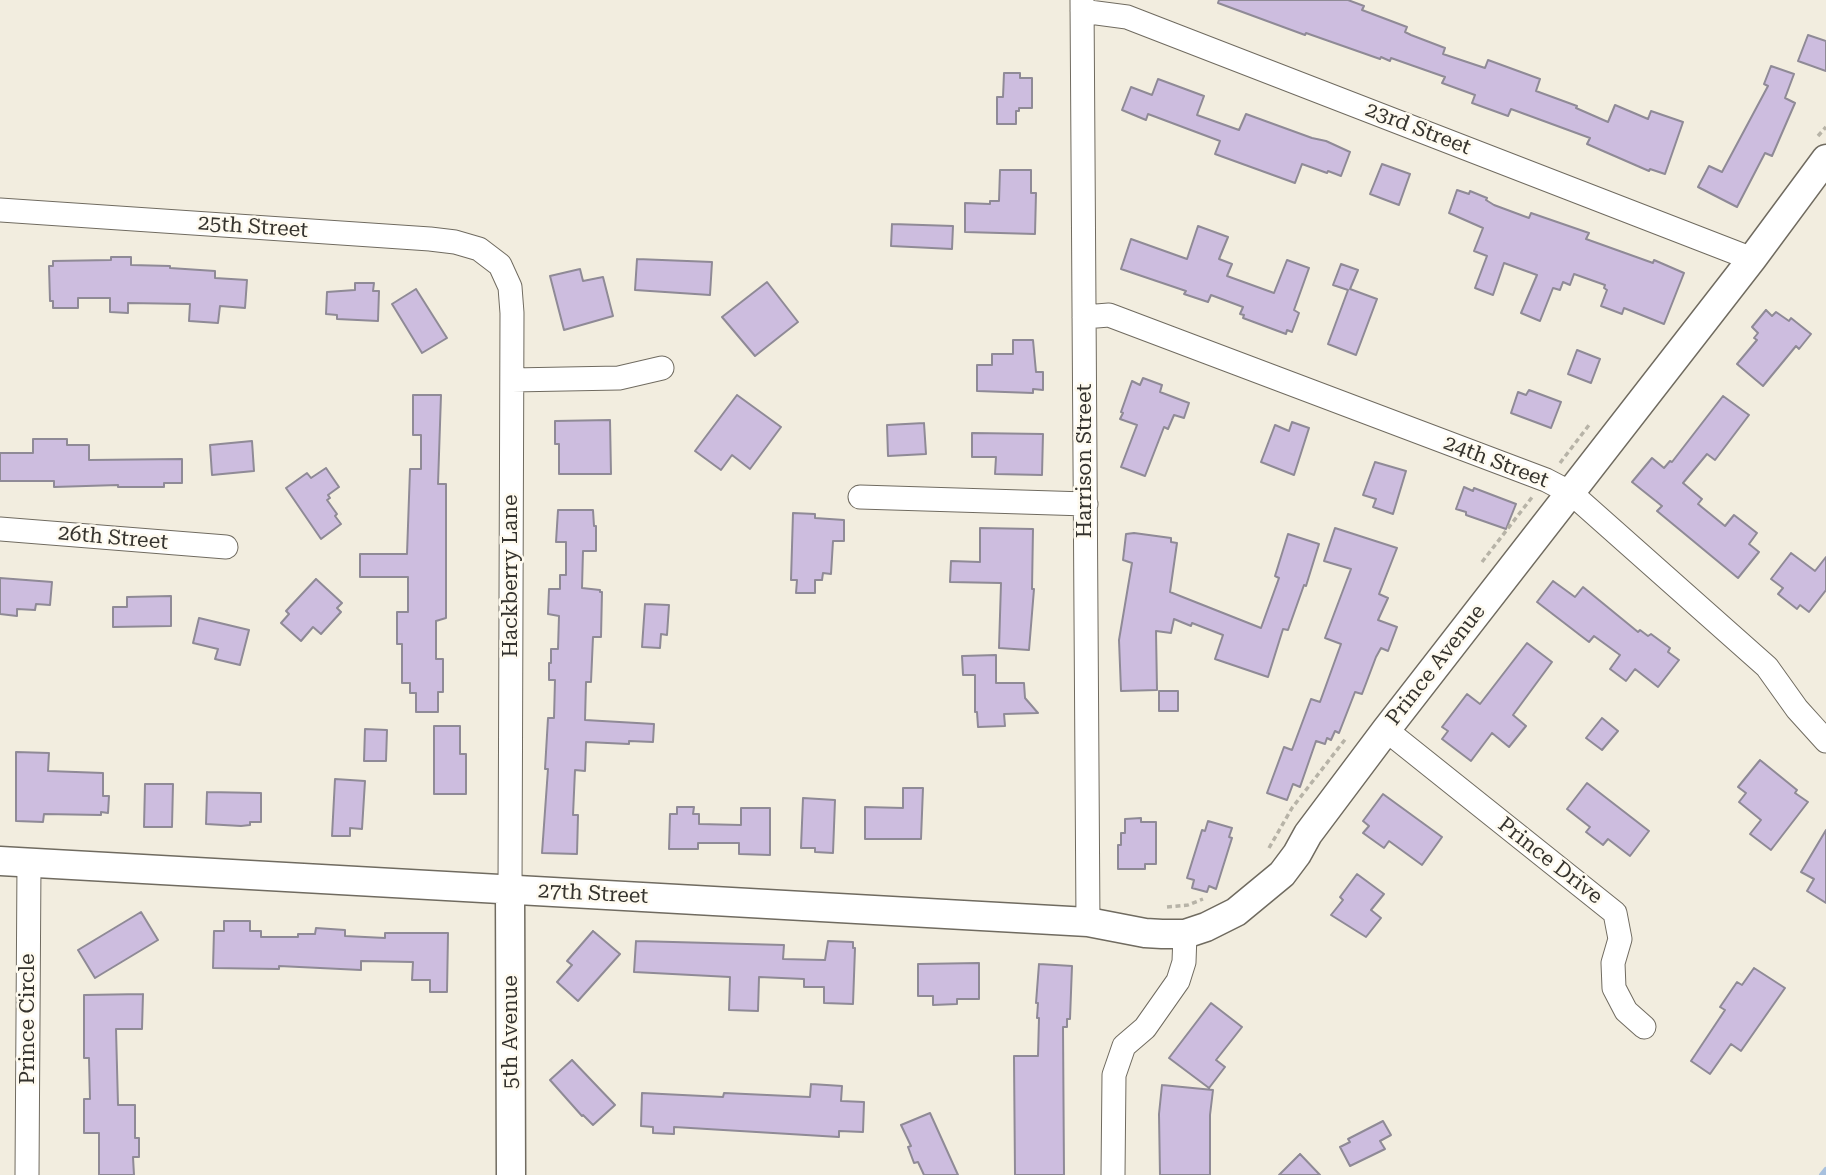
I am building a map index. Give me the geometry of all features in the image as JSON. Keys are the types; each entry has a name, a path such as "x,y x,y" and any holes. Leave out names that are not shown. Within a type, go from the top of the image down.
{"street":[{"name":"23rd Street","path":"1082,6 1127,17 1752,258"},
{"name":"Harrison Street","path":"1082,6 1088,922"},
{"name":"Prince Avenue","path":"1185,934 1206,928 1236,912 1282,874 1308,834 1386,730 1752,258 1822,148"},
{"name":"25th Street","path":"0,210 430,239 479,249 500,265"},
{"name":"Hackberry Lane","path":"500,265 510,288 512,380 510,890"},
{"name":"24th Street","path":"1084,317 1109,315 1546,480 1571,493 1767,667 1797,709 1826,741"},
{"path":"512,380 619,378 662,368"},
{"path":"860,497 1086,504"},
{"name":"26th Street","path":"0,529 226,547"},
{"name":"Prince Drive","path":"1386,730 1615,913 1620,939 1614,963 1614,988 1626,1011 1644,1027"},
{"name":"27th Street","path":"0,861 1088,922 1145,933 1185,934"},
{"name":"Prince Circle","path":"27,1175 29,863"},
{"name":"5th Avenue","path":"510,890 512,1175"},
{"path":"1113,1175 1114,1075 1124,1046 1145,1028 1178,981 1184,962 1185,934"}],"path":[{"path":"1822,148 1826,127"},
{"path":"1481,564 1595,417"},
{"path":"1265,855 1292,808 1349,736"},
{"path":"1156,909 1188,905 1209,896"}],"building":[{"path":"1219,0 1348,0 1364,6 1362,10 1407,27 1405,32 1411,35 1445,48 1443,54 1485,68 1488,60 1540,79 1536,91 1577,106 1576,108 1608,122 1615,105 1648,119 1651,111 1683,122 1665,174 1650,169 1649,171 1587,144 1590,138 1511,109 1508,116 1472,103 1475,95 1442,83 1445,77 1391,58 1390,61 1381,57 1380,59 1306,33 1305,35 1218,3"},
{"path":"1808,35 1826,41 1826,71 1798,61"},
{"path":"1771,66 1794,74 1785,98 1795,103 1772,156 1765,153 1737,207 1698,187 1709,166 1722,172 1768,86 1764,84"},
{"path":"1004,73 1020,73 1020,78 1032,78 1032,108 1019,108 1019,111 1016,111 1016,124 997,124 997,97 1003,97"},
{"path":"1158,79 1204,96 1197,115 1239,130 1246,114 1350,152 1341,176 1302,164 1295,183 1215,154 1220,141 1148,114 1146,120 1122,110 1131,87 1152,95"},
{"path":"1382,164 1410,174 1399,205 1370,194"},
{"path":"1000,170 1031,170 1031,193 1036,193 1035,234 965,232 965,203 990,204 990,201 999,201"},
{"path":"1457,190 1469,194 1470,191 1487,198 1486,200 1494,205 1529,218 1531,213 1589,233 1586,239 1653,263 1654,260 1684,273 1664,324 1624,308 1622,314 1601,306 1607,290 1605,285 1574,274 1570,285 1563,282 1560,290 1553,288 1540,321 1521,313 1537,275 1504,263 1493,295 1475,288 1487,256 1474,251 1483,228 1449,213"},
{"path":"892,224 953,226 952,249 891,246"},
{"path":"1198,226 1228,237 1219,259 1232,264 1227,276 1274,293 1287,260 1309,268 1294,310 1299,313 1292,332 1287,330 1286,334 1243,318 1244,315 1240,314 1243,307 1211,295 1208,302 1184,294 1186,291 1121,269 1131,239 1187,259"},
{"path":"111,257 131,257 131,265 215,271 215,278 247,280 245,308 220,306 218,323 189,321 190,304 128,303 128,313 110,312 110,298 78,298 78,308 53,308 53,301 50,301 49,266 53,266 53,261 111,260"},
{"path":"637,259 712,262 710,295 635,290"},
{"path":"1341,264 1358,270 1350,289 1377,299 1356,355 1328,344 1348,290 1333,285"},
{"path":"580,269 583,281 603,277 613,316 564,330 550,276"},
{"path":"767,282 798,322 755,356 722,317"},
{"path":"355,283 374,283 373,291 379,291 378,321 337,319 337,315 326,314 327,292 355,290"},
{"path":"416,289 447,338 422,353 392,304"},
{"path":"1766,310 1772,316 1776,312 1789,321 1791,318 1811,334 1799,349 1796,346 1763,386 1737,364 1757,340 1754,338 1758,333 1752,327"},
{"path":"1013,340 1033,340 1036,372 1043,372 1043,390 1033,389 1033,393 977,391 977,365 992,365 992,354 1013,354"},
{"path":"1577,350 1600,359 1591,383 1568,374"},
{"path":"1143,378 1162,385 1160,392 1189,403 1184,418 1174,415 1168,429 1164,427 1145,476 1121,467 1137,425 1120,419 1132,381 1140,385"},
{"path":"1529,390 1561,402 1551,428 1511,413 1518,392 1526,395"},
{"path":"413,395 441,395 438,484 446,484 446,618 436,621 436,659 443,659 443,692 438,692 438,712 416,712 416,693 410,693 410,683 402,683 402,644 397,644 397,612 408,612 408,577 360,577 360,554 407,554 410,469 421,469 421,435 413,435"},
{"path":"737,395 781,427 750,469 732,455 721,470 695,451"},
{"path":"1723,396 1749,415 1715,460 1707,454 1683,483 1702,499 1698,504 1725,526 1734,515 1757,533 1749,544 1759,552 1738,578 1657,511 1662,506 1632,482 1652,458 1664,468 1672,462"},
{"path":"610,420 611,474 559,474 559,444 555,444 555,421"},
{"path":"1292,422 1309,428 1294,475 1261,462 1275,425 1289,431"},
{"path":"924,423 926,454 888,456 887,425"},
{"path":"972,433 1043,434 1042,475 995,474 996,457 972,457"},
{"path":"33,439 67,439 67,445 89,445 89,460 182,459 182,483 164,483 164,487 54,487 54,481 0,481 0,453 33,453"},
{"path":"252,441 254,471 212,475 210,445"},
{"path":"1375,462 1406,471 1393,514 1373,507 1376,499 1363,495"},
{"path":"326,468 339,487 328,495 330,498 327,500 341,524 321,539 286,488 307,473 311,478"},
{"path":"1464,487 1473,491 1474,488 1516,504 1506,529 1456,509"},
{"path":"558,510 593,510 596,526 596,551 583,551 582,588 602,592 601,637 593,637 591,682 586,682 585,720 654,724 653,742 586,742 585,771 575,770 573,815 578,815 577,854 542,853 548,769 545,769 548,718 554,718 555,680 549,680 549,663 551,649 558,649 559,616 548,614 549,589 560,589 560,575 566,575 566,542 556,542"},
{"path":"793,513 844,520 844,541 833,541 831,574 823,573 822,580 815,580 815,593 796,593 797,580 791,580"},
{"path":"980,528 1033,529 1034,589 1029,650 999,648 1001,583 950,582 951,561 980,562"},
{"path":"1335,528 1397,548 1379,594 1388,598 1378,620 1397,627 1388,651 1381,648 1376,657 1362,694 1355,692 1339,733 1335,731 1331,740 1327,738 1325,744 1316,741 1300,787 1293,784 1287,800 1267,793 1284,747 1292,750 1311,699 1320,702 1341,644 1325,638 1351,569 1324,561"},
{"path":"1126,534 1171,538 1171,542 1177,543 1170,592 1261,628 1279,578 1275,576 1288,534 1319,544 1288,630 1283,629 1268,677 1215,659 1223,635 1174,619 1171,633 1156,631 1157,690 1121,691 1119,640 1132,563 1123,560"},
{"path":"1791,553 1815,571 1826,557 1826,590 1809,612 1800,605 1797,609 1778,594 1783,588 1771,579"},
{"path":"0,578 52,582 50,605 36,604 35,610 17,609 17,616 0,614"},
{"path":"316,579 342,603 337,608 341,612 321,634 313,627 301,641 281,623 289,614 286,611"},
{"path":"1553,581 1575,597 1583,587 1638,632 1640,630 1648,636 1651,634 1670,648 1668,652 1679,660 1658,687 1635,669 1626,681 1610,669 1620,655 1594,636 1589,642 1537,602"},
{"path":"171,596 171,626 113,627 113,607 127,607 127,597"},
{"path":"645,604 669,605 667,635 661,634 660,648 642,647"},
{"path":"199,618 249,630 240,665 215,659 218,649 193,643"},
{"path":"1527,643 1552,662 1513,715 1526,726 1509,747 1492,733 1471,761 1442,739 1448,731 1442,727 1467,694 1480,704"},
{"path":"996,655 996,683 1024,683 1025,698 1038,713 1004,714 1005,726 978,727 975,712 975,675 963,675 962,656"},
{"path":"1159,691 1178,691 1178,711 1159,711"},
{"path":"1602,718 1618,731 1602,750 1586,738"},
{"path":"434,726 460,726 460,754 466,754 466,794 434,794"},
{"path":"365,729 387,730 386,761 364,761"},
{"path":"16,752 49,753 48,771 103,773 103,796 109,796 108,813 44,814 43,822 16,821"},
{"path":"1760,760 1808,802 1771,850 1750,834 1761,820 1739,802 1746,793 1738,787"},
{"path":"335,779 365,781 362,829 350,828 350,836 332,836"},
{"path":"1587,783 1649,831 1630,856 1608,839 1603,845 1586,832 1590,827 1567,809"},
{"path":"145,784 173,784 172,827 144,827"},
{"path":"903,788 923,788 921,839 865,839 865,807 903,808"},
{"path":"207,792 261,793 261,822 250,822 250,825 241,826 206,824"},
{"path":"1383,794 1442,837 1422,865 1389,841 1384,848 1363,833 1369,826 1363,821"},
{"path":"803,798 835,800 833,853 815,852 815,848 801,848"},
{"path":"677,807 694,807 693,814 699,814 699,824 741,825 741,808 770,808 770,855 739,854 739,843 698,843 698,849 669,849 670,814 677,814"},
{"path":"1141,818 1141,822 1156,822 1156,864 1145,864 1145,869 1118,869 1118,845 1121,845 1121,833 1125,833 1125,819"},
{"path":"1208,821 1232,828 1229,837 1232,838 1216,889 1209,886 1207,892 1192,888 1194,880 1187,878 1202,830 1205,831"},
{"path":"1826,830 1826,903 1807,891 1814,879 1801,872"},
{"path":"1357,874 1384,894 1371,910 1381,918 1366,937 1331,915 1343,900 1340,897"},
{"path":"141,912 158,940 95,978 78,950"},
{"path":"224,921 250,921 250,931 261,931 261,937 298,937 298,934 315,934 316,928 345,930 345,936 385,938 385,933 448,933 447,992 430,992 430,980 412,980 413,962 361,961 361,970 279,966 279,969 213,968 214,931 224,931"},
{"path":"593,931 620,954 578,1001 557,982 572,965 567,961"},
{"path":"636,941 784,945 783,959 825,960 828,941 853,942 853,1004 824,1003 824,987 804,987 804,979 759,977 758,1011 729,1010 730,977 634,972"},
{"path":"979,963 979,999 957,999 957,1004 933,1005 933,996 918,996 918,964"},
{"path":"1039,964 1072,966 1070,1019 1067,1019 1067,1027 1063,1027 1064,1175 1015,1175 1014,1056 1038,1056 1039,1018 1036,1003"},
{"path":"1754,968 1785,988 1741,1051 1731,1044 1710,1074 1691,1061 1725,1010 1720,1007 1737,982 1742,985"},
{"path":"143,994 142,1029 116,1029 118,1105 135,1105 135,1138 139,1138 139,1157 133,1157 134,1175 99,1175 99,1133 84,1133 84,1099 90,1099 89,1058 84,1058 84,995"},
{"path":"1211,1003 1242,1027 1216,1060 1225,1067 1209,1088 1169,1058"},
{"path":"572,1060 615,1105 593,1125 550,1080"},
{"path":"811,1084 842,1086 841,1101 864,1102 863,1132 839,1131 839,1137 674,1127 674,1134 653,1133 653,1127 641,1126 642,1093 810,1097"},
{"path":"1162,1085 1213,1090 1210,1115 1210,1175 1160,1175 1159,1114"},
{"path":"930,1113 958,1175 924,1175 918,1162 914,1163 908,1147 911,1146 901,1125"},
{"path":"1383,1121 1391,1135 1380,1141 1385,1149 1350,1166 1340,1147 1350,1142 1348,1139"},
{"path":"1300,1154 1320,1175 1279,1175"}],"waterway":[{"path":"1822,1175 1826,1170"}]}
